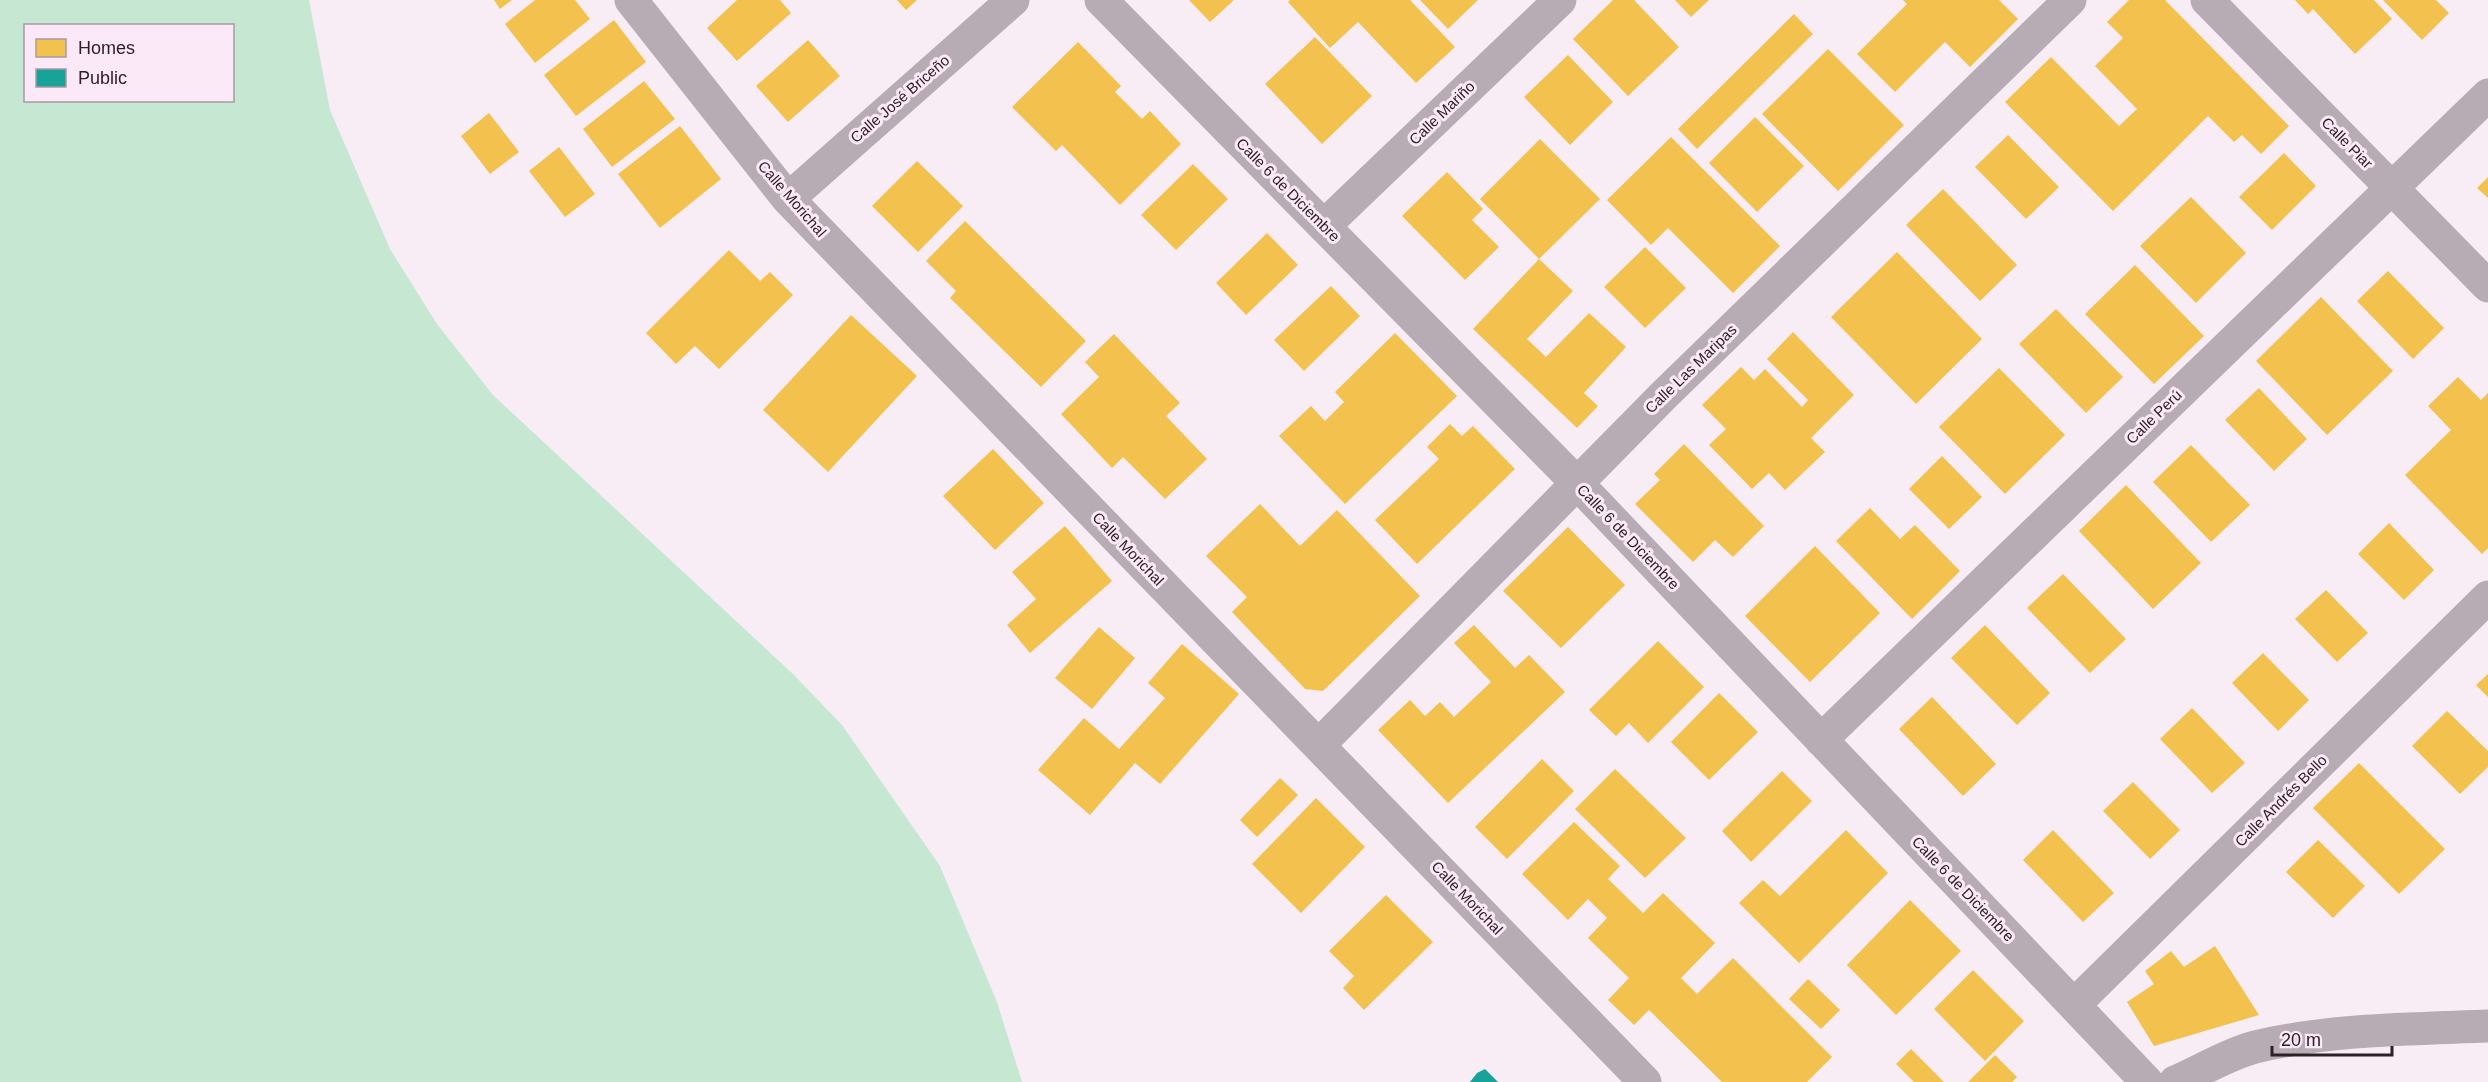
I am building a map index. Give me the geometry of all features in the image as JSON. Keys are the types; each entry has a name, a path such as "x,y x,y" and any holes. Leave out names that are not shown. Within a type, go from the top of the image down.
{"street":[{"name":"Calle Morichal","path":"631,0 788,199 1645,1082"},
{"name":"Calle José Briceño","path":"788,199 1013,0"},
{"name":"Calle 6 de Diciembre","path":"1101,0 1576,483 2146,1082"},
{"name":"Calle Mariño","path":"1324,226 1560,0"},
{"name":"Calle Las Maripas","path":"1319,746 1576,483 2070,0"},
{"name":"Calle Piar","path":"2207,0 2488,286"},
{"name":"Calle Perú","path":"1821,740 2488,94"},
{"name":"Calle Andrés Bello","path":"2073,1005 2488,597"},
{"path":"2175,1082 2253,1048 2314,1037 2376,1031 2488,1026"}],"green space":[{"path":"0,0 309,0 330,110 390,249 437,324 493,395 793,674 842,725 940,866 997,1002 1022,1082 0,1082"}],"building: Homes":[{"path":"494,0 512,0 500,9"},
{"path":"535,0 575,0 590,19 535,63 505,24"},
{"path":"737,0 780,0 791,13 737,61 707,28"},
{"path":"897,0 917,0 906,10"},
{"path":"1189,0 1234,0 1210,22"},
{"path":"1290,0 1410,0 1455,47 1416,83 1358,22 1330,48 1288,2"},
{"path":"1420,0 1478,0 1448,29"},
{"path":"1613,0 1634,0 1679,47 1628,96 1573,39"},
{"path":"1675,0 1709,0 1691,17"},
{"path":"1903,0 1999,0 2018,19 1970,67 1945,42 1895,92 1857,54 1907,4"},
{"path":"2129,0 2165,0 2289,126 2261,154 2242,135 2234,142 2208,116 2113,211 2005,102 2051,57 2119,126 2137,109 2095,66 2123,38 2107,22"},
{"path":"2295,0 2374,0 2392,19 2355,54 2313,9 2308,14"},
{"path":"2383,0 2436,0 2449,13 2422,40"},
{"path":"1794,14 1813,34 1697,149 1678,129"},
{"path":"614,20 646,62 576,116 544,75"},
{"path":"1315,37 1372,96 1322,144 1265,84"},
{"path":"808,40 840,76 788,122 756,86"},
{"path":"1078,42 1121,86 1115,92 1142,119 1150,111 1181,144 1120,205 1062,145 1056,151 1012,107"},
{"path":"1828,49 1904,125 1838,191 1762,114"},
{"path":"1568,55 1613,102 1570,145 1524,97"},
{"path":"644,81 675,119 612,167 583,129"},
{"path":"489,113 519,152 490,174 461,136"},
{"path":"1755,117 1804,166 1757,212 1709,163"},
{"path":"680,126 721,179 660,228 618,174"},
{"path":"2008,135 2059,187 2026,219 1975,167"},
{"path":"1671,137 1780,246 1733,293 1668,228 1651,245 1607,200"},
{"path":"1540,139 1600,199 1539,259 1480,199"},
{"path":"559,147 595,194 565,217 529,171"},
{"path":"2284,153 2316,186 2272,230 2239,197"},
{"path":"917,161 963,206 918,252 872,206"},
{"path":"1193,164 1228,199 1176,250 1141,215"},
{"path":"1447,172 1483,209 1472,220 1499,247 1465,280 1402,216"},
{"path":"2488,177 2488,198 2477,188"},
{"path":"1943,189 2017,265 1980,301 1906,225"},
{"path":"2191,197 2246,253 2196,303 2140,246"},
{"path":"965,221 1086,341 1041,387 950,298 956,291 926,261"},
{"path":"1267,233 1298,265 1246,315 1216,283"},
{"path":"1645,247 1686,288 1645,328 1604,287"},
{"path":"729,250 760,281 770,272 793,295 719,369 695,346 676,364 646,333"},
{"path":"1897,252 1982,339 1916,404 1831,317"},
{"path":"1539,259 1573,291 1527,339 1546,357 1589,313 1626,347 1584,393 1598,406 1577,428 1473,329"},
{"path":"2135,265 2204,336 2154,384 2085,314"},
{"path":"2388,271 2444,328 2413,359 2357,301"},
{"path":"1331,286 1360,316 1304,371 1274,340"},
{"path":"2321,297 2393,371 2327,435 2256,361"},
{"path":"2056,309 2123,377 2086,413 2019,344"},
{"path":"851,315 917,376 828,472 763,410"},
{"path":"1793,332 1854,395 1811,438 1825,452 1785,490 1769,473 1752,489 1709,445 1726,429 1702,405 1741,367 1754,380 1765,369 1802,407 1808,400 1767,359"},
{"path":"1395,333 1457,396 1345,504 1279,436 1311,406 1325,421 1344,402 1335,392"},
{"path":"1114,334 1180,403 1166,416 1207,459 1165,499 1123,457 1112,468 1061,414 1099,377 1085,362"},
{"path":"1999,368 2065,435 2005,494 1939,427"},
{"path":"2458,377 2481,400 2488,393 2488,548 2482,554 2405,475 2451,430 2428,406"},
{"path":"2259,388 2307,439 2274,471 2225,420"},
{"path":"1450,424 1462,436 1473,426 1515,469 1417,564 1375,520 1439,459 1427,447"},
{"path":"1684,444 1764,526 1733,557 1715,540 1693,562 1635,504 1660,480 1654,474"},
{"path":"2191,445 2250,505 2211,542 2153,482"},
{"path":"993,449 1044,503 995,550 943,496"},
{"path":"1942,456 1982,497 1949,529 1909,489"},
{"path":"2126,485 2201,563 2153,609 2079,531"},
{"path":"1260,504 1300,546 1337,510 1420,596 1323,691 1305,689 1232,612 1247,597 1206,556"},
{"path":"1870,508 1900,539 1915,525 1960,571 1912,619 1836,541"},
{"path":"2389,523 2434,570 2404,600 2358,554"},
{"path":"1065,526 1112,581 1030,653 1007,625 1036,599 1012,572"},
{"path":"1568,527 1625,585 1561,648 1503,591"},
{"path":"1815,546 1880,613 1810,682 1745,616"},
{"path":"2063,574 2126,639 2090,673 2027,608"},
{"path":"2326,590 2368,633 2337,662 2295,619"},
{"path":"1474,625 1515,668 1529,655 1565,692 1448,803 1378,730 1410,700 1425,716 1440,702 1454,717 1491,682 1454,643"},
{"path":"1985,625 2050,693 2017,725 1951,658"},
{"path":"1099,627 1135,658 1092,709 1055,678"},
{"path":"1658,641 1704,687 1648,743 1629,723 1616,736 1589,710"},
{"path":"1182,644 1239,694 1160,784 1135,763 1090,815 1038,770 1084,718 1119,749 1165,698 1148,683"},
{"path":"2263,653 2309,700 2278,731 2232,683"},
{"path":"2488,674 2488,697 2476,685"},
{"path":"1719,693 1758,732 1709,780 1671,742"},
{"path":"1932,697 1996,764 1963,796 1899,729"},
{"path":"2192,708 2245,763 2212,793 2160,739"},
{"path":"2447,711 2488,751 2488,767 2460,794 2412,746"},
{"path":"1542,759 1574,791 1507,859 1475,827"},
{"path":"2359,763 2445,849 2399,894 2313,808"},
{"path":"1615,769 1686,838 1645,878 1575,809"},
{"path":"1782,771 1812,801 1751,862 1722,831"},
{"path":"1280,778 1298,795 1257,837 1240,820"},
{"path":"2133,782 2180,830 2150,859 2103,811"},
{"path":"1316,798 1365,847 1301,913 1252,864"},
{"path":"1574,822 1620,866 1608,879 1643,913 1663,893 1715,943 1681,978 1697,994 1733,958 1832,1057 1807,1082 1722,1082 1649,1010 1634,1025 1608,1000 1629,978 1588,938 1607,918 1588,899 1568,920 1522,874"},
{"path":"1846,830 1888,873 1799,963 1739,903 1763,880 1780,896"},
{"path":"2053,830 2114,893 2083,922 2023,860"},
{"path":"2318,840 2365,886 2333,918 2286,872"},
{"path":"1386,895 1433,942 1364,1010 1343,988 1354,976 1329,951"},
{"path":"1910,900 1961,951 1896,1015 1847,965"},
{"path":"2215,946 2259,1015 2154,1046 2127,1002 2154,984 2145,971 2171,951 2184,967"},
{"path":"1973,970 2024,1021 1985,1061 1934,1009"},
{"path":"1808,979 1840,1010 1821,1029 1789,999"},
{"path":"1911,1049 1944,1082 1914,1082 1896,1064"},
{"path":"1995,1055 2017,1077 2012,1082 1968,1082"}],"building: Public":[{"path":"1485,1069 1498,1082 1470,1082 1477,1073"}]}
